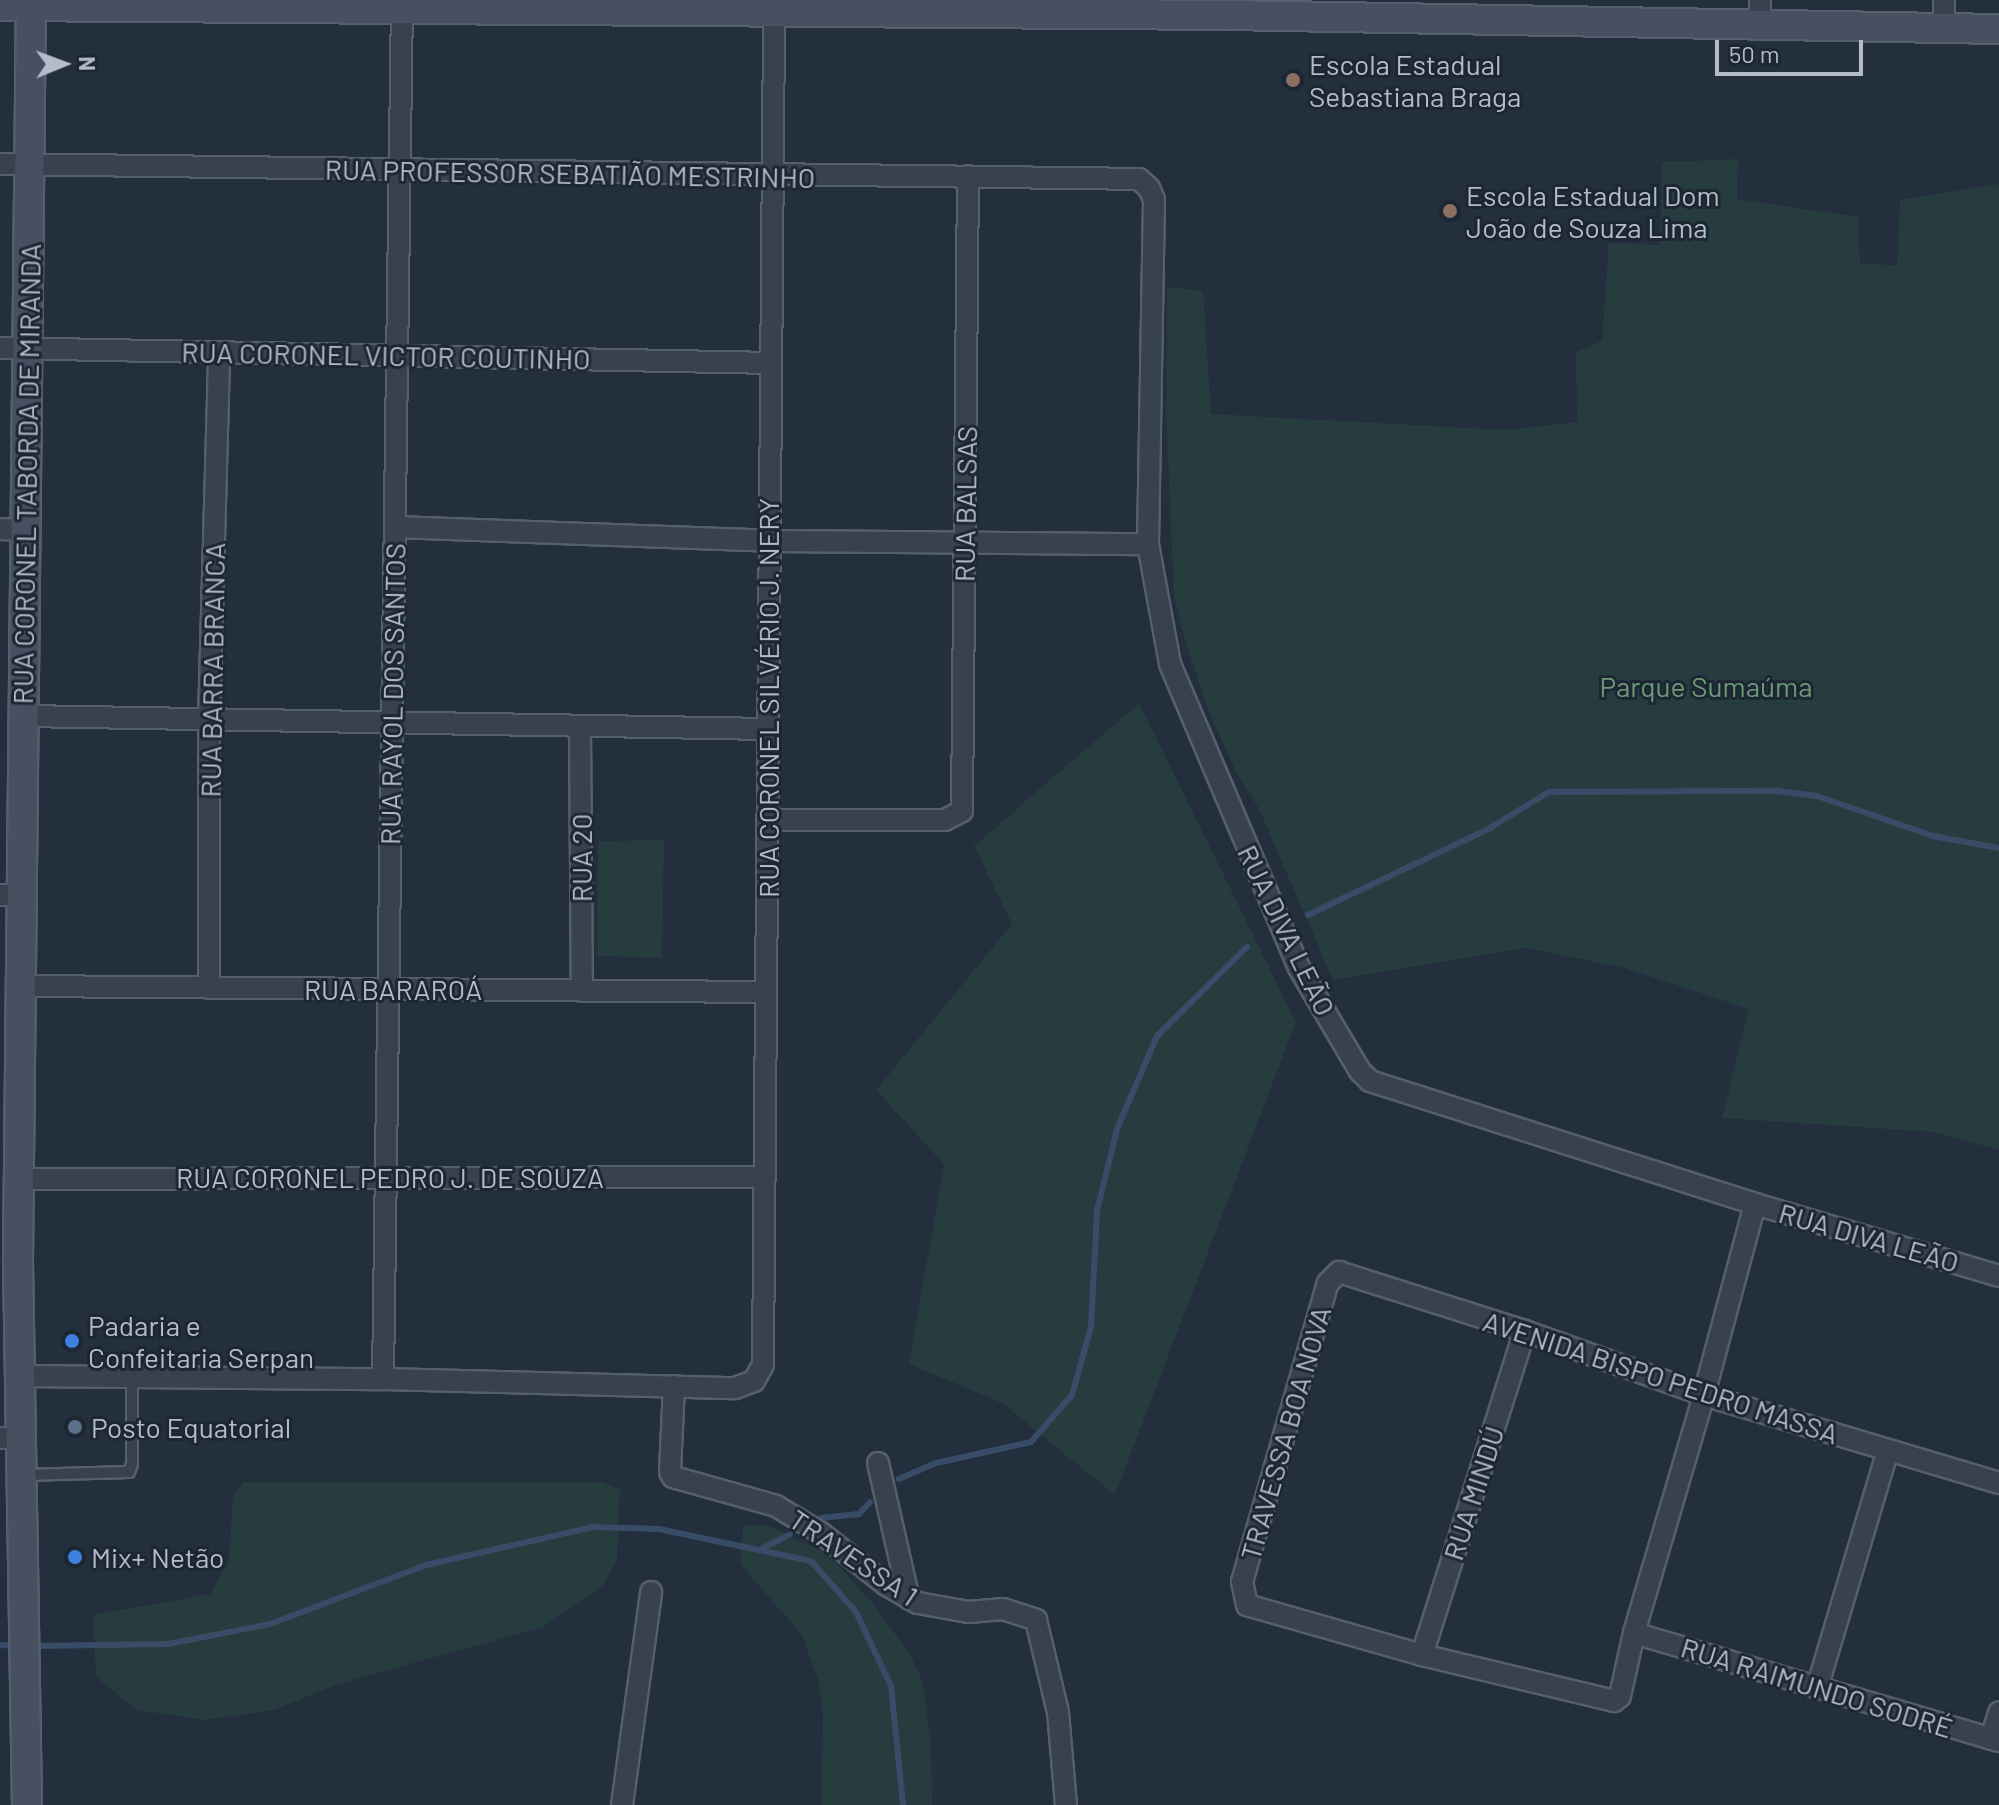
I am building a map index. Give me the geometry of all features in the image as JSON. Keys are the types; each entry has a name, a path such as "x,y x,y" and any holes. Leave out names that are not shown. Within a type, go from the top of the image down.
{"street":[{"path":"1944,0 1944,30"},
{"path":"0,6 31,3 316,4 402,9 496,5 684,6 774,12 866,6 1592,11 1760,14 1944,30 1999,29"},
{"name":"RUA CORONEL TABORDA DE MIRANDA","path":"27,1805 21,1475 10,1438 20,1376 9,1260 19,1179 10,1076 20,986 11,895 24,716 13,529 14,348 29,164 31,3"},
{"name":"RUA RAYOL DOS SANTOS","path":"383,1379 402,9"},
{"name":"RUA CORONEL SILVÉRIO J. NERY","path":"674,1386 735,1388 754,1381 763,1365 762,1177 774,12"},
{"name":"RUA PROFESSOR SEBATIÃO MESTRINHO","path":"0,164 773,177 1139,179"},
{"name":"RUA BALSAS","path":"767,820 945,820 962,811 968,176"},
{"name":"RUA DIVA LEÃO","path":"1139,179 1149,188 1154,200 1148,544 1170,664 1299,968 1360,1071 1370,1081 1755,1204 1999,1276"},
{"name":"RUA CORONEL VICTOR COUTINHO","path":"14,348 771,363"},
{"name":"RUA BARRA BRANCA","path":"209,988 209,719 219,352"},
{"path":"395,527 770,541 964,540 1148,544"},
{"path":"24,716 768,729"},
{"name":"RUA 20","path":"580,726 582,991"},
{"name":"RUA BARAROÁ","path":"20,986 766,992"},
{"name":"RUA CORONEL PEDRO J. DE SOUZA","path":"19,1179 762,1177"},
{"path":"1422,1655 1606,1701 1620,1696 1634,1633 1704,1395 1755,1204"},
{"name":"AVENIDA BISPO PEDRO MASSA","path":"1328,1283 1335,1274 1343,1273 1525,1331 1704,1395 1999,1483"},
{"name":"TRAVESSA BOA NOVA","path":"1328,1283 1241,1594 1247,1605 1265,1612 1422,1655"},
{"name":"RUA MINDÚ","path":"1422,1655 1525,1331"},
{"path":"20,1376 383,1379 674,1386"},
{"name":"TRAVESSA 1","path":"674,1386 670,1472 673,1477 776,1506 800,1518 909,1599 939,1609 969,1612 1003,1609 1036,1620 1058,1712 1066,1805"},
{"path":"1817,1688 1888,1450"},
{"path":"878,1463 909,1599"},
{"path":"622,1805 651,1592"},
{"name":"RUA RAIMUNDO SODRÉ","path":"1634,1633 1995,1740"},
{"path":"1995,1740 1999,1712"}],"lane":[{"path":"21,1475 129,1472 132,1464 132,1377"}],"green space":[{"name":"Parque Sumaúma","path":"1738,159 1737,199 1858,217 1860,264 1897,265 1900,200 1999,184 1999,1150 1935,1132 1722,1118 1749,1009 1625,968 1526,948 1333,980 1259,809 1237,774 1209,712 1187,647 1174,597 1166,410 1167,287 1203,291 1211,414 1506,430 1577,422 1576,352 1602,341 1609,243 1660,245 1662,162"},
{"path":"1139,703 1296,1022 1115,1495 1002,1403 909,1364 944,1164 876,1090 1012,924 974,846"},
{"path":"664,840 662,958 597,956 598,841"},
{"path":"243,1482 602,1482 620,1489 617,1559 603,1585 543,1627 338,1684 274,1710 205,1720 137,1710 96,1677 93,1615 210,1594 229,1562 233,1496"},
{"path":"743,1525 769,1526 828,1554 870,1600 909,1653 923,1682 931,1743 932,1805 821,1805 823,1715 819,1682 802,1635 740,1564"}],"waterway":[{"path":"1308,915 1490,828 1549,792 1777,791 1817,796 1933,836 1999,848"},
{"path":"899,1479 936,1463 1031,1442 1072,1395 1091,1327 1097,1211 1117,1129 1157,1036 1247,947"},
{"path":"821,1518 859,1514 870,1502"},
{"path":"33,1646 168,1644 270,1624 426,1565 593,1527 659,1529 811,1561 856,1612 891,1686 903,1805"},
{"path":"763,1548 790,1534"},
{"path":"0,1645 18,1646"}],"place":[{"name":"Escola Estadual Sebastiana Braga","path":"1293,80"},
{"name":"Escola Estadual Dom João de Souza Lima","path":"1450,211"},
{"name":"Padaria e Confeitaria Serpan","path":"72,1341"},
{"name":"Posto Equatorial","path":"75,1427"},
{"name":"Mix+ Netão","path":"75,1557"}]}
